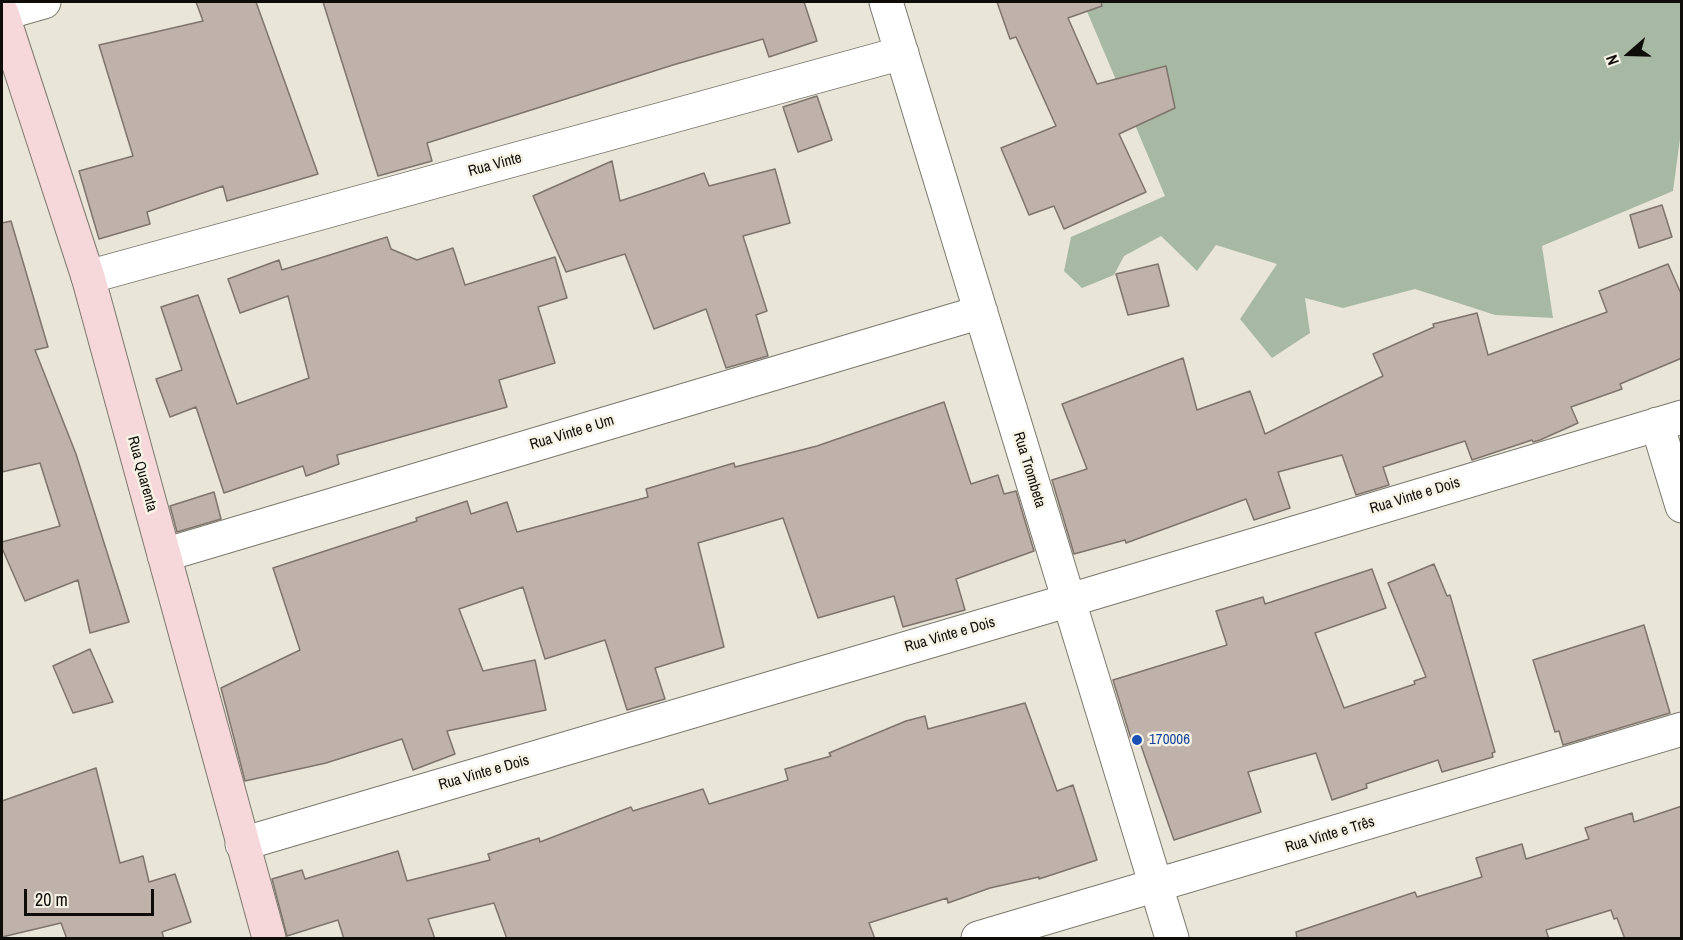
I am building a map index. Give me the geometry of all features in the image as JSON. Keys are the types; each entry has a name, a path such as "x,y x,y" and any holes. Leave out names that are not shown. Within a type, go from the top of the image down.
{"street":[{"path":"2,14 44,2"},
{"name":"Rua Trombeta","path":"886,2 1172,939"},
{"name":"Rua Quarenta","path":"2,14 88,277 269,939"},
{"name":"Rua Vinte","path":"88,277 902,53"},
{"name":"Rua Vinte e Um","path":"164,555 981,312"},
{"name":"Rua Vinte e Dois","path":"242,844 1070,600 1669,420 1682,506"},
{"name":"Rua Vinte e Três","path":"978,939 1682,729"}],"green space":[{"path":"1083,2 1681,2 1682,124 1673,191 1542,246 1553,318 1495,315 1415,289 1343,308 1305,298 1310,333 1272,358 1240,319 1277,264 1216,245 1197,271 1161,236 1124,256 1114,275 1082,288 1064,271 1071,237 1165,196"}],"building":[{"path":"196,2 256,2 318,174 227,201 223,186 147,212 150,224 99,239 79,171 133,156 99,45 203,21"},
{"path":"323,2 804,2 817,41 769,57 763,39 673,65 427,143 432,161 378,176"},
{"path":"997,2 1101,2 1102,6 1068,18 1097,84 1166,66 1175,108 1119,134 1146,192 1064,229 1054,206 1029,215 1001,148 1056,126 1016,37 1010,39"},
{"path":"817,96 832,140 798,152 783,107"},
{"path":"612,161 620,201 704,173 709,186 775,169 790,223 743,236 767,311 756,315 768,356 726,368 706,309 654,329 625,254 566,272 533,196"},
{"path":"1662,205 1672,237 1639,248 1630,215"},
{"path":"11,221 48,347 35,350 76,454 129,622 90,633 78,580 25,601 2,548 2,542 60,526 40,463 2,472 2,223"},
{"path":"387,237 391,249 417,260 453,248 465,285 555,257 567,298 538,307 555,363 499,380 507,407 337,455 339,464 306,476 303,466 224,493 196,407 170,417 156,379 182,370 161,307 198,295 237,404 309,378 288,296 240,313 228,279 279,260 282,270"},
{"path":"1158,264 1169,306 1128,315 1116,274"},
{"path":"1668,264 1682,296 1682,358 1620,384 1622,389 1571,407 1578,423 1540,440 1533,442 1532,440 1472,460 1465,441 1383,467 1389,485 1356,495 1342,455 1278,472 1290,508 1254,520 1246,499 1126,543 1125,540 1074,554 1052,480 1087,469 1062,404 1183,358 1197,410 1250,391 1265,434 1383,376 1373,354 1434,327 1433,324 1477,313 1488,355 1607,312 1599,291"},
{"path":"944,402 971,484 998,475 1004,494 1016,491 1034,551 956,579 965,610 903,627 894,596 818,618 783,518 698,543 724,647 655,668 665,699 627,710 605,640 545,659 523,587 459,609 483,671 535,660 546,710 447,731 455,754 413,770 402,739 326,763 245,781 221,688 300,650 273,568 417,521 416,518 467,501 471,514 507,502 517,532 648,497 646,489 734,463 735,467 817,446"},
{"path":"214,492 221,519 177,532 170,506"},
{"path":"1434,564 1447,596 1450,595 1495,752 1492,753 1493,757 1442,772 1438,760 1366,784 1367,788 1332,800 1316,753 1248,772 1261,812 1174,840 1138,737 1131,739 1113,680 1227,645 1216,611 1263,597 1265,604 1372,569 1386,608 1315,633 1344,708 1415,684 1414,681 1426,677 1388,583"},
{"path":"1644,625 1670,713 1563,745 1559,731 1555,732 1533,660"},
{"path":"90,649 113,702 73,713 53,666"},
{"path":"1025,703 1057,791 1073,785 1097,860 1039,879 1039,877 990,888 948,903 947,898 869,923 875,939 507,939 494,903 428,919 435,939 344,939 338,920 287,936 272,879 302,870 305,879 398,851 407,881 490,860 488,854 539,838 540,842 631,807 633,811 703,789 709,804 788,780 785,769 831,756 829,753 906,721 925,716 928,729"},
{"path":"96,768 120,863 143,856 149,882 175,874 191,922 162,932 164,939 67,939 61,923 2,937 2,801"},
{"path":"1682,806 1682,939 1625,939 1617,918 1614,919 1611,910 1546,930 1549,939 1297,939 1296,932 1415,892 1417,897 1482,877 1476,858 1522,844 1526,859 1589,839 1585,828 1632,813 1634,822"}],"place":[{"name":"170006","path":"1137,740"}]}
